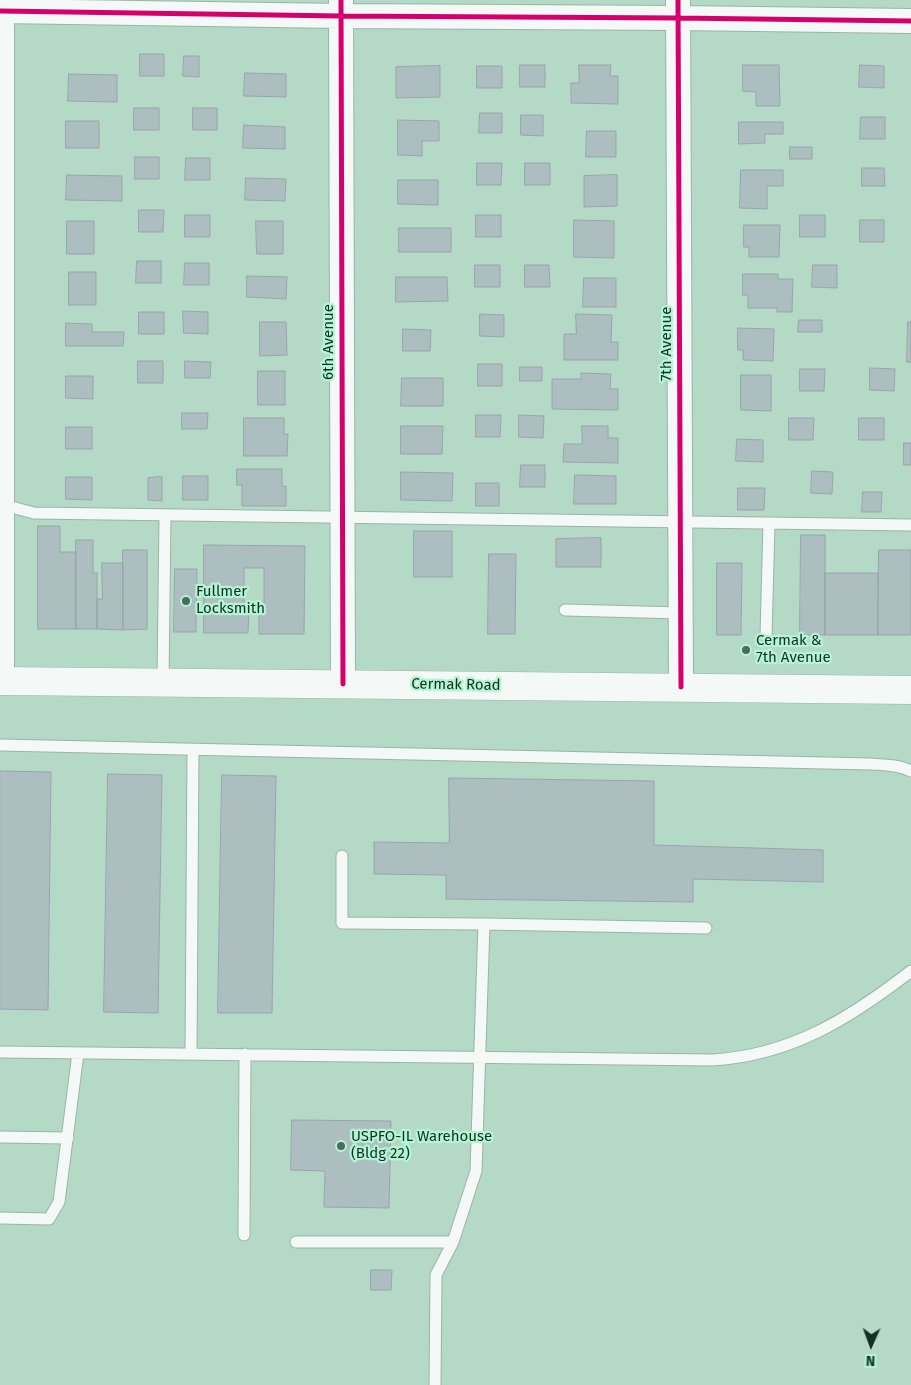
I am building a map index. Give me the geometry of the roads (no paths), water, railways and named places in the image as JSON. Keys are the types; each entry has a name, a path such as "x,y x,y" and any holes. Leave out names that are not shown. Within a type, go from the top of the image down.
{"main road":[{"name":"Cermak Road","path":"1,681 911,690"}],"street":[{"path":"1,681 1,8 678,9 911,21"},
{"name":"6th Avenue","path":"341,8 343,684"},
{"name":"7th Avenue","path":"678,9 681,687"}],"lane":[{"path":"1,504 34,513 911,525"},
{"path":"163,682 165,515"},
{"path":"766,636 770,523"},
{"path":"565,610 681,613"},
{"path":"0,745 872,764 904,767 911,771"},
{"path":"191,1054 193,750"},
{"path":"342,856 342,923 706,928"},
{"path":"434,1385 436,1276 453,1242 476,1171 484,924"},
{"path":"0,1052 735,1059 778,1048 809,1037 872,1001 911,972"},
{"path":"0,1218 49,1219 59,1202 78,1052"},
{"path":"244,1235 245,1054"},
{"path":"0,1137 68,1138"},
{"path":"296,1242 453,1242"}],"place":[{"name":"Fullmer Locksmith","path":"186,601"},
{"name":"Cermak & 7th Avenue","path":"746,650"},
{"name":"USPFO-IL Warehouse (Bldg 22)","path":"341,1146"}]}
